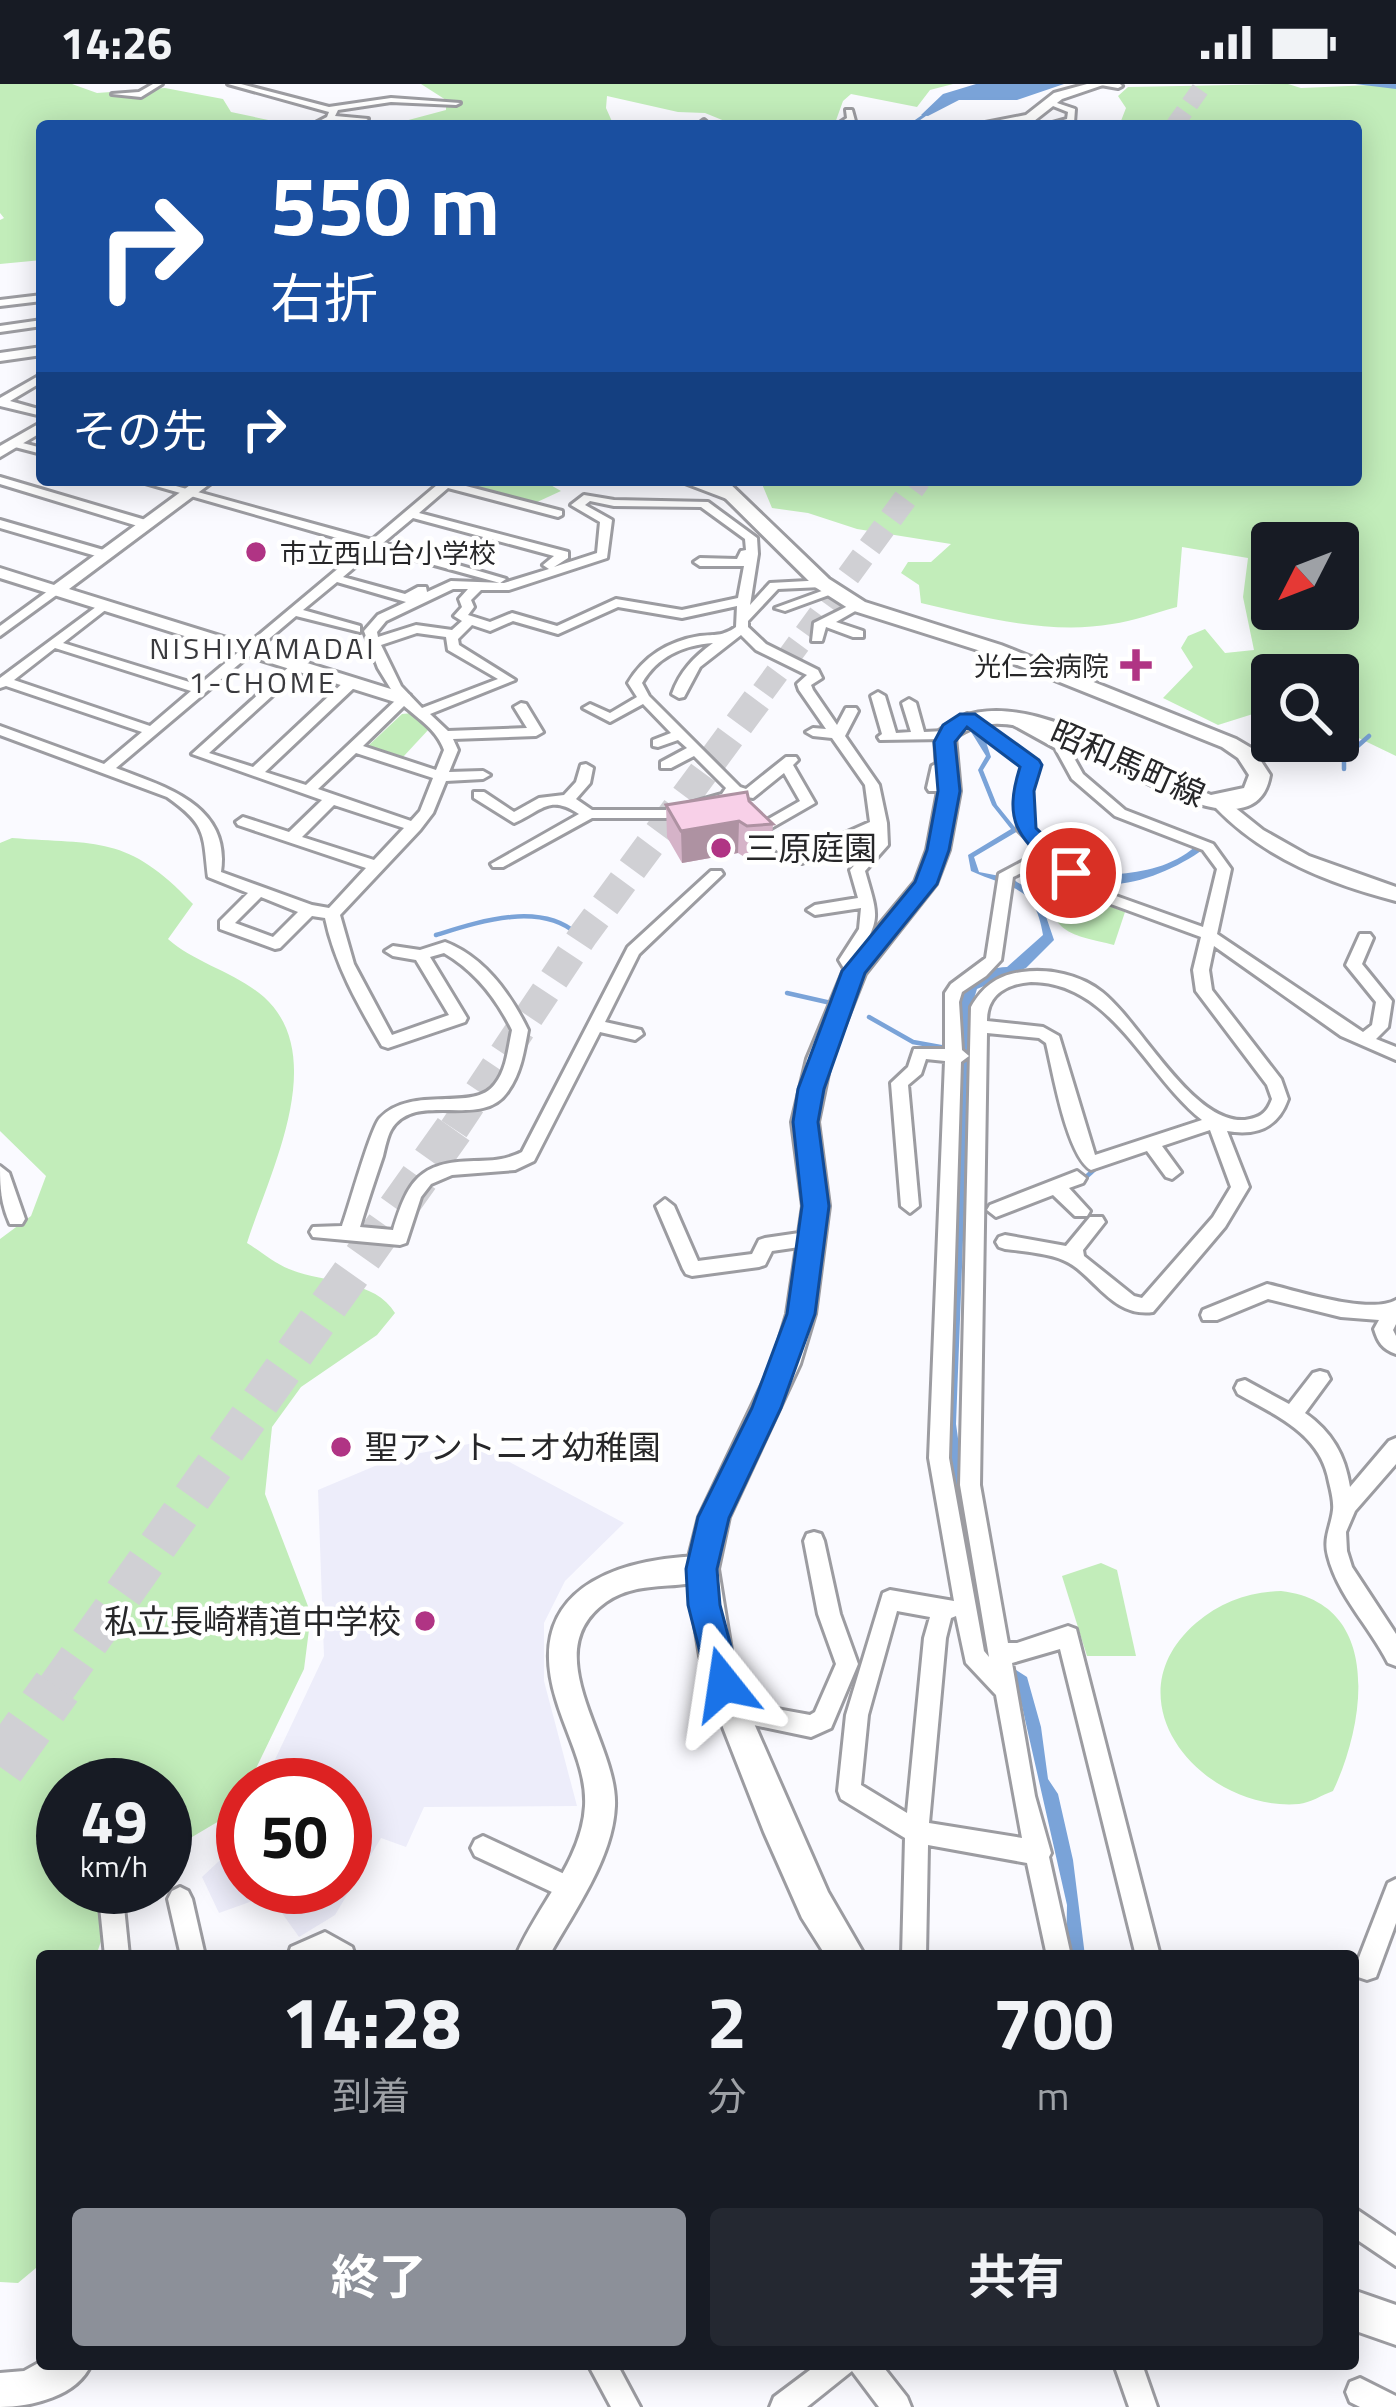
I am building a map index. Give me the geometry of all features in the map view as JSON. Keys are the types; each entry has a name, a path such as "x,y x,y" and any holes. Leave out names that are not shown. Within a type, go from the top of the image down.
{"main road":[{"path":"1020,120 1054,99 1099,84"},
{"name":"昭和馬町線","path":"732,496 828,587 858,606 994,649 1240,748 1259,766 1260,782 1247,794 1222,804 1192,797 1055,730 1005,715 968,718"},
{"path":"843,1950 815,1905 734,1712 712,1639 702,1569 714,1517 785,1364 801,1314 816,1206 806,1122 819,1059 854,971 925,884 938,850 949,791 945,735 968,718"},
{"path":"1359,2312 1396,2325"}],"street":[{"path":"142,109 138,100 119,95 141,95 158,84"},
{"path":"232,84 362,120"},
{"path":"1099,84 1118,86"},
{"path":"1054,99 1074,120"},
{"path":"322,120 391,100 456,103"},
{"path":"849,112 850,120"},
{"path":"0,291 36,287"},
{"path":"0,304 36,299"},
{"path":"0,329 36,324"},
{"path":"0,357 36,352"},
{"path":"0,402 36,380"},
{"path":"0,402 36,411"},
{"path":"0,454 36,430"},
{"path":"15,444 36,450"},
{"path":"0,480 145,524"},
{"path":"161,486 496,580 558,562 564,555 411,514"},
{"path":"2,629 199,486"},
{"path":"108,768 444,486"},
{"path":"454,486 558,513"},
{"path":"703,486 732,496 751,538 742,624 760,647 813,673 815,678 805,684 806,690 872,785 881,845 857,870 867,902 867,928 847,961 854,971"},
{"path":"404,699 370,631 382,618 451,585 506,587 603,555 606,520 577,505 588,497 614,503 704,504 751,538"},
{"path":"0,524 104,554"},
{"path":"700,562 742,563 745,554 752,554"},
{"path":"335,578 406,598 437,583 454,567"},
{"path":"0,573 404,699 445,735 452,750 415,827 332,914"},
{"path":"616,603 624,584"},
{"path":"828,587 774,586 742,624 693,639 647,667 635,683 733,789 748,795 789,762 808,803 758,829 797,860 880,823"},
{"path":"477,587 465,599 468,607 460,616 469,621 490,626 512,617 558,630 616,603 682,614 741,601"},
{"path":"781,608 828,587"},
{"path":"679,694 683,676 723,631 741,601"},
{"path":"2,682 104,605"},
{"path":"817,638 818,626 858,606"},
{"path":"295,612 356,629"},
{"path":"422,713 508,680 453,647 455,634 469,621"},
{"path":"825,622 858,634"},
{"path":"373,643 416,629 455,634"},
{"path":"54,644 201,690"},
{"path":"297,667 199,754 415,827"},
{"path":"2,682 152,731"},
{"path":"255,773 351,683"},
{"path":"878,696 887,737 945,735"},
{"path":"590,708 610,718 644,698"},
{"path":"308,791 404,699"},
{"path":"909,703 919,736"},
{"path":"445,735 536,732 521,707"},
{"path":"839,734 851,711"},
{"path":"977,1026 1043,1033 1053,1040 1090,1163 1215,1122 1253,1127 1268,1120 1280,1100 1275,1083 1204,991 1201,970 1224,869 1215,851 1119,812 1077,776 1060,745 1005,715"},
{"path":"968,718 1031,765 1022,818 1025,830 1048,854 1112,901 1207,934 1364,1040 1396,1054"},
{"path":"0,730 108,768 184,802 211,832 213,874 332,914"},
{"path":"813,732 839,734"},
{"path":"658,743 681,734"},
{"path":"355,748 442,777 483,775"},
{"path":"666,765 696,748"},
{"path":"934,788 939,766 946,763"},
{"path":"479,795 514,818 583,783 586,768"},
{"path":"553,795 589,814 667,814 719,802 733,789"},
{"path":"292,838 331,800"},
{"path":"1222,804 1249,828 1334,875 1396,894"},
{"path":"499,864 589,814"},
{"path":"243,821 375,866"},
{"path":"914,1950 917,1832 952,1609 939,1458 954,1055 951,990 993,960 1006,874 1048,854"},
{"path":"319,1232 400,1238 417,1187 430,1176 458,1166 510,1167 528,1156 633,951 716,874"},
{"path":"257,892 225,925 275,944 309,910"},
{"path":"811,908 867,902"},
{"path":"332,914 338,947 351,978 388,1042 458,1018 422,955"},
{"path":"1364,1040 1380,1027 1384,1000 1356,971 1354,958 1365,938"},
{"path":"349,1233 388,1119 412,1107 488,1102 506,1087 520,1030 480,972 463,956 445,947 422,955 393,951"},
{"path":"1058,1950 970,1485 972,1214 977,1026 982,1000 1004,982 1036,976 1080,985 1105,1002 1196,1108 1215,1122 1240,1186"},
{"path":"596,1025 635,1034"},
{"path":"910,1206 898,1083 915,1070 920,1053 978,1058"},
{"path":"1151,1143 1172,1172"},
{"path":"0,1173 16,1219"},
{"path":"996,1210 1077,1178"},
{"path":"1054,1185 1088,1217 1073,1252"},
{"path":"1240,1186 1261,1190"},
{"path":"1005,1242 1028,1244 1046,1253 1073,1252 1128,1301 1146,1307 1219,1222 1240,1186"},
{"path":"665,1207 692,1269 759,1260 765,1245 813,1238"},
{"path":"947,1211 972,1214"},
{"path":"1210,1315 1267,1292 1341,1309 1393,1310 1383,1334 1396,1346"},
{"path":"1292,1414 1320,1379"},
{"path":"1245,1388 1292,1414 1327,1441 1336,1464 1343,1511 1334,1543 1340,1562 1355,1595 1386,1632 1396,1656"},
{"path":"1343,1511 1394,1457"},
{"path":"734,1712 811,1726 823,1720 847,1664 829,1614 814,1541"},
{"path":"535,1950 594,1834 600,1805 591,1757 561,1665 566,1626 592,1595 626,1577 702,1569"},
{"path":"952,1609 890,1600 855,1734 849,1791 917,1832 1040,1852"},
{"path":"952,1609 974,1656 1002,1670"},
{"path":"1002,1670 1017,1653 1068,1636 1146,1950"},
{"path":"483,1848 567,1887"},
{"path":"1367,1968 1396,1891"},
{"path":"113,1914 116,1950"},
{"path":"183,1914 192,1950"},
{"path":"1359,2225 1396,2253"},
{"path":"0,2392 28,2389 62,2370"},
{"path":"605,2370 626,2407"},
{"path":"784,2407 833,2370"},
{"path":"868,2370 897,2407"},
{"path":"1130,2370 1144,2407"},
{"path":"1360,2392 1389,2407"}],"shaded area":[{"path":"474,1443 624,1523 565,1581 544,1623 544,1681 577,1806 424,1807 406,1847 381,1838 372,1853 372,1758 276,1758 324,1656 318,1490 394,1458"},
{"path":"216,1864 216,1907 202,1877"},
{"path":"283,1914 336,1914 335,1915 299,1937"}],"green space":[{"path":"0,84 72,84 97,93 165,88 223,99 231,112 268,120 36,120 36,261 0,264 0,220 4,218 0,213"},
{"path":"421,84 953,84 930,90 917,107 851,94 836,120 722,120 607,96 611,120 408,120 446,110 446,100"},
{"path":"1396,84 1396,756 1359,738 1359,654 1251,654 1251,715 1218,725 1163,698 1193,667 1181,648 1188,636 1205,629 1225,653 1254,650 1243,597 1248,558 1182,547 1177,607 1144,617 1088,627 1016,623 921,603 919,585 901,573 908,562 931,562 951,544 857,529 808,513 772,508 763,486 1362,486 1362,120 1121,120 1126,108 1118,96 1128,87"},
{"path":"474,486 552,486 561,491 535,503"},
{"path":"412,713 429,729 403,757 368,746 402,714"},
{"path":"12,838 90,844 129,854 170,881 193,904 168,939 264,997 283,1022 292,1051 289,1116 247,1243 289,1269 375,1294 395,1313 377,1335 301,1387 272,1427 265,1494 311,1614 304,1669 261,1758 216,1758 216,1823 192,1837 192,1758 36,1758 36,1914 110,1914 98,1950 36,1950 36,2268 18,2283 0,2282 0,1239 31,1216 46,1176 0,1131 0,843"},
{"path":"1075,883 1099,902 1125,912 1114,945 1069,932 1055,919 1043,894"},
{"path":"1101,1563 1117,1570 1136,1656 1087,1656 1062,1576"},
{"path":"1281,1591 1314,1600 1337,1618 1351,1642 1358,1670 1353,1733 1333,1791 1299,1804 1263,1802 1229,1790 1200,1771 1178,1745 1164,1716 1161,1685 1171,1653 1196,1623 1236,1600"}],"water":[{"path":"976,84 1064,84 1017,100 959,100 921,115 943,94"},
{"path":"972,725 985,739 991,757 983,770 997,805 1018,831 974,857 979,872 1010,878 1031,890 1073,878 1137,872 1177,859 1196,846 1204,849 1143,879 1063,885 1038,893 1054,940 1026,968 977,989 972,1005 956,1424 988,1652 1027,1677 1041,1727 1048,1779 1058,1794 1073,1860 1084,1950 1066,1950 1067,1905 1017,1684 981,1660 943,1423 954,1002 975,977 1007,967 1043,935 1027,897 971,871 968,855 1011,829 992,805 978,770 986,756 968,727"}],"building":[{"path":"747,792 749,801 773,824 747,826 739,821 681,831 666,805"}],"waterway":[{"path":"1362,84 1396,85"},
{"path":"918,120 929,112"},
{"path":"1344,769 1344,758 1369,736"},
{"path":"436,935 489,920 527,916 562,924 577,934 595,933"},
{"path":"787,993 831,1003"},
{"path":"869,1017 913,1042 946,1048"},
{"path":"1086,1177 1096,1168"}],"tunnel":[{"path":"1178,120 1204,84"},
{"path":"763,692 915,486"},
{"path":"456,1126 584,934 765,689"},
{"path":"55,1690 456,1126"},
{"path":"0,1767 57,1687"}],"place":[{"name":"市立西山台小学校","path":"256,552"},
{"name":"光仁会病院","path":"1136,665"},
{"name":"三原庭園","path":"721,848"},
{"name":"聖アントニオ幼稚園","path":"341,1447"},
{"name":"私立長崎精道中学校","path":"425,1621"}],"district":[{"name":"NISHIYAMADAI 1-CHOME","path":"263,665"}],"route":[{"path":"724,1684 704,1605 702,1569 714,1517 745,1458 801,1314 816,1206 806,1122 811,1089 854,971 925,884 938,850 949,791 944,742 950,729 968,718 1031,765 1023,791 1025,830 1071,873"}]}
